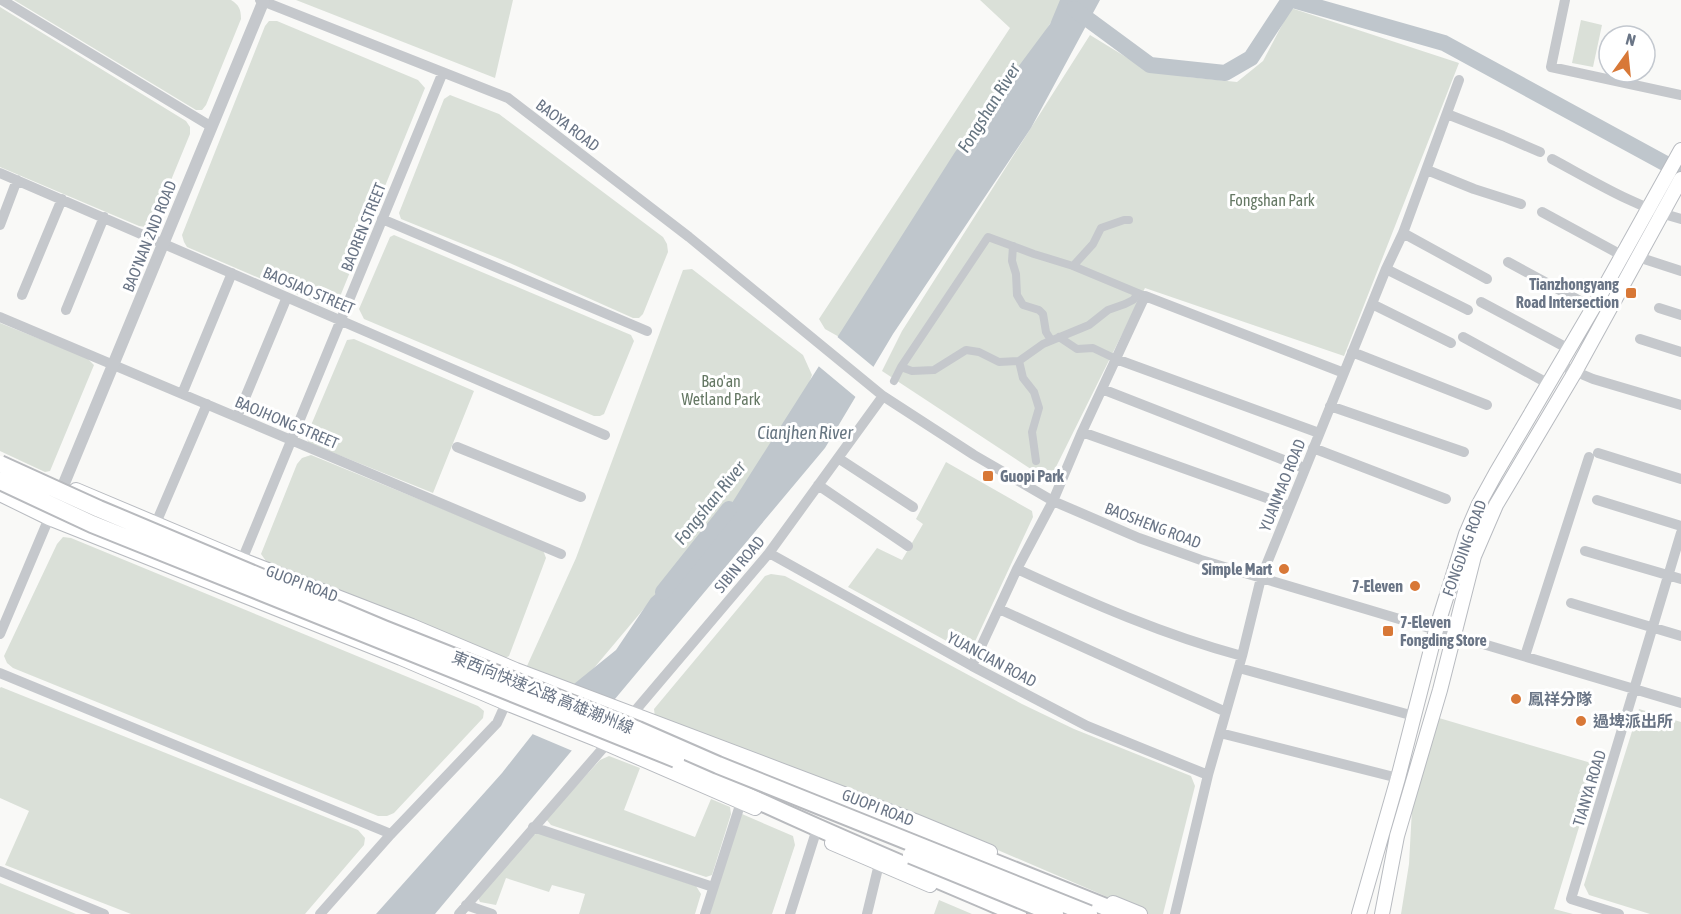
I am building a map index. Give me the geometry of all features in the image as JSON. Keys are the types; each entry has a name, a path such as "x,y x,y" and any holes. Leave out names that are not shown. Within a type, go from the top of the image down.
{"highway":[{"name":"東西向快速公路 高雄潮州線","path":"0,464 99,509 329,606 634,728 1055,914"},
{"name":"東西向快速公路 高雄潮州線","path":"0,481 92,524 634,728 729,770 1089,914"},
{"path":"634,728 712,780 817,828 1018,914"},
{"path":"634,728 727,758 1123,914"}],"main road":[{"name":"FONGDING ROAD","path":"1359,914 1398,778 1436,630 1466,534 1479,504 1623,256 1674,182 1680,152"},
{"name":"FONGDING ROAD","path":"1382,914 1397,836 1440,690 1474,556 1496,505 1575,372 1638,257 1656,211"},
{"name":"GUOPI ROAD","path":"0,456 242,560 613,708 634,728 742,755 915,821 1140,914"},
{"name":"GUOPI ROAD","path":"0,494 49,518 401,658 607,744"},
{"path":"607,744 879,864 999,914"}],"street":[{"path":"2,0 212,127"},
{"path":"1565,0 1551,67 1681,95"},
{"name":"BAO'NAN 2ND ROAD","path":"49,518 114,366 262,1"},
{"name":"BAOYA ROAD","path":"262,1 508,98 689,237 883,396"},
{"name":"BAOREN STREET","path":"242,560 443,72"},
{"name":"YUANMAO ROAD","path":"1175,914 1208,775 1239,668 1261,578 1386,268 1403,233 1459,80"},
{"path":"1447,114 1540,152"},
{"path":"1552,159 1611,191 1656,211 1681,219"},
{"path":"1426,170 1521,204"},
{"name":"BAOSIAO STREET","path":"0,173 605,435"},
{"path":"0,225 17,180"},
{"path":"21,295 62,199"},
{"path":"1542,212 1623,256"},
{"path":"66,310 104,217"},
{"path":"382,219 646,331"},
{"path":"1073,266 1093,244 1101,228 1129,220"},
{"path":"1403,233 1487,279"},
{"path":"894,381 988,237 1073,266 1344,373"},
{"path":"1013,246 1012,261 1016,274 1017,296 1023,305 1039,310 1043,314 1046,332 1055,338 1077,349 1093,348 1116,360 1319,433"},
{"path":"1638,257 1681,271"},
{"path":"1508,262 1593,308"},
{"path":"1386,268 1468,310"},
{"path":"182,394 232,273"},
{"path":"901,367 912,371 934,370 966,350 979,352 999,362 1019,362 1043,344 1089,325 1108,310 1142,295"},
{"path":"972,666 1017,569 1053,501 1116,360 1142,295"},
{"path":"237,417 287,297"},
{"path":"1480,302 1569,349"},
{"path":"1372,304 1451,343"},
{"path":"1659,308 1681,315"},
{"name":"BAOJHONG STREET","path":"0,318 561,554"},
{"path":"1463,337 1549,384"},
{"path":"1640,339 1681,351"},
{"path":"1352,352 1487,405"},
{"path":"1019,362 1023,378 1034,392 1039,408 1032,432 1036,461"},
{"path":"1560,365 1593,379 1681,405"},
{"path":"1102,389 1305,468"},
{"name":"SIBIN ROAD","path":"459,914 607,744 634,728 769,553 883,396"},
{"name":"BAOSHENG ROAD","path":"883,396 974,455 1053,501 1139,538 1201,560 1453,635"},
{"path":"156,524 207,404"},
{"path":"1330,406 1464,452"},
{"path":"1082,432 1289,506"},
{"path":"457,447 581,497"},
{"path":"1313,447 1446,499"},
{"path":"1525,656 1594,455 1681,479"},
{"path":"838,458 913,507"},
{"path":"818,485 908,546"},
{"path":"1597,500 1681,526"},
{"path":"0,634 49,518"},
{"name":"TIANYA ROAD","path":"1619,914 1571,899 1681,533"},
{"path":"1585,551 1681,579"},
{"name":"YUANCIAN ROAD","path":"769,553 972,666 1087,726 1208,775"},
{"path":"1017,569 1133,620 1209,647 1242,656"},
{"path":"1571,603 1681,636"},
{"path":"999,609 1226,712"},
{"path":"1453,635 1681,703"},
{"path":"1239,668 1414,716"},
{"path":"0,673 391,834"},
{"path":"320,914 391,834 497,723 507,703"},
{"path":"1220,733 1398,778"},
{"path":"705,914 741,802"},
{"path":"533,827 713,887"},
{"path":"790,914 815,835"},
{"path":"867,914 879,864"},
{"path":"0,871 104,914"},
{"path":"466,905 492,914"}],"green space":[{"path":"14,0 231,0 239,8 241,19 206,105 202,110 196,110"},
{"path":"296,0 513,0 495,78"},
{"path":"980,0 1064,0 983,137 841,338 825,329 819,319 1010,28"},
{"path":"0,7 186,121 190,127 190,134 153,224 145,227 139,226 0,167"},
{"name":"Fongshan Park","path":"1291,8 1459,63 1344,356 1145,288 1049,481 882,371 902,331 1090,35 1139,65 1188,77 1237,82 1263,61"},
{"path":"1581,20 1598,24 1597,48 1593,67 1572,63"},
{"path":"269,21 277,21 418,80 425,88 337,304 322,305 187,247 182,235 265,26"},
{"path":"450,95 499,114 663,237 668,252 643,314 639,318 633,318 505,261 401,219 399,213 444,99"},
{"path":"394,235 631,335 634,341 604,414 594,416 364,319 359,309 390,237"},
{"name":"Bao'an Wetland Park","path":"692,269 803,355 812,375 802,402 780,447 578,687 527,666 576,558 683,270"},
{"path":"0,323 87,358 94,365 50,471 45,472 0,451"},
{"path":"354,339 474,391 433,493 309,443 306,437 347,340"},
{"path":"311,455 543,550 546,558 509,656 503,659 266,561 261,554 297,464 302,458"},
{"path":"946,462 1032,511 1033,517 972,648 963,650 848,587 877,548 902,560 923,524 916,519"},
{"path":"63,537 71,538 478,706 484,711 483,718 394,813 378,816 13,668 4,656 57,544"},
{"path":"771,574 785,576 1022,704 1074,729 1191,776 1195,786 1163,914 1147,914 900,808 655,718 654,709 765,576"},
{"path":"1,687 358,830 365,838 364,845 305,914 131,914 5,865 29,811 0,798"},
{"path":"1639,709 1681,722 1681,914 1650,914 1589,895 1584,885"},
{"path":"1439,718 1598,765 1554,909 1573,914 1401,914 1409,864 1412,809"},
{"path":"609,756 640,768 624,810 695,837 711,799 730,807 731,814 712,875 706,877 551,825 546,819 600,760"},
{"path":"742,814 793,836 795,845 772,914 708,914"},
{"path":"540,833 696,886 701,894 695,914 579,914 585,894 552,885 549,892 506,878 496,905 480,902 478,898 532,835"},
{"path":"0,883 76,914 0,914"},
{"path":"939,900 972,914 934,914"}],"water":[{"name":"Cianjhen River","path":"1060,0 1100,0 1031,128 893,334 825,448 435,914 376,914 502,773 569,688 616,650 651,598 697,558 955,152 1050,24"}],"pier":[{"path":"835,335 876,369 858,399 816,364"},
{"path":"568,685 617,702 575,752 530,733"}],"waterway":[{"path":"1074,9 1150,65 1225,73 1251,58 1289,0"},
{"path":"1293,0 1444,43 1681,172"},
{"name":"Fongshan River","path":"663,592 729,509"}],"place":[{"name":"Tianzhongyang Road Intersection","path":"1631,293"},
{"name":"Guopi Park","path":"988,476"},
{"name":"Simple Mart","path":"1284,569"},
{"name":"7-Eleven","path":"1415,586"},
{"name":"7-Eleven Fongding Store","path":"1388,631"},
{"name":"鳳祥分隊","path":"1516,699"},
{"name":"過埤派出所","path":"1581,721"}]}
